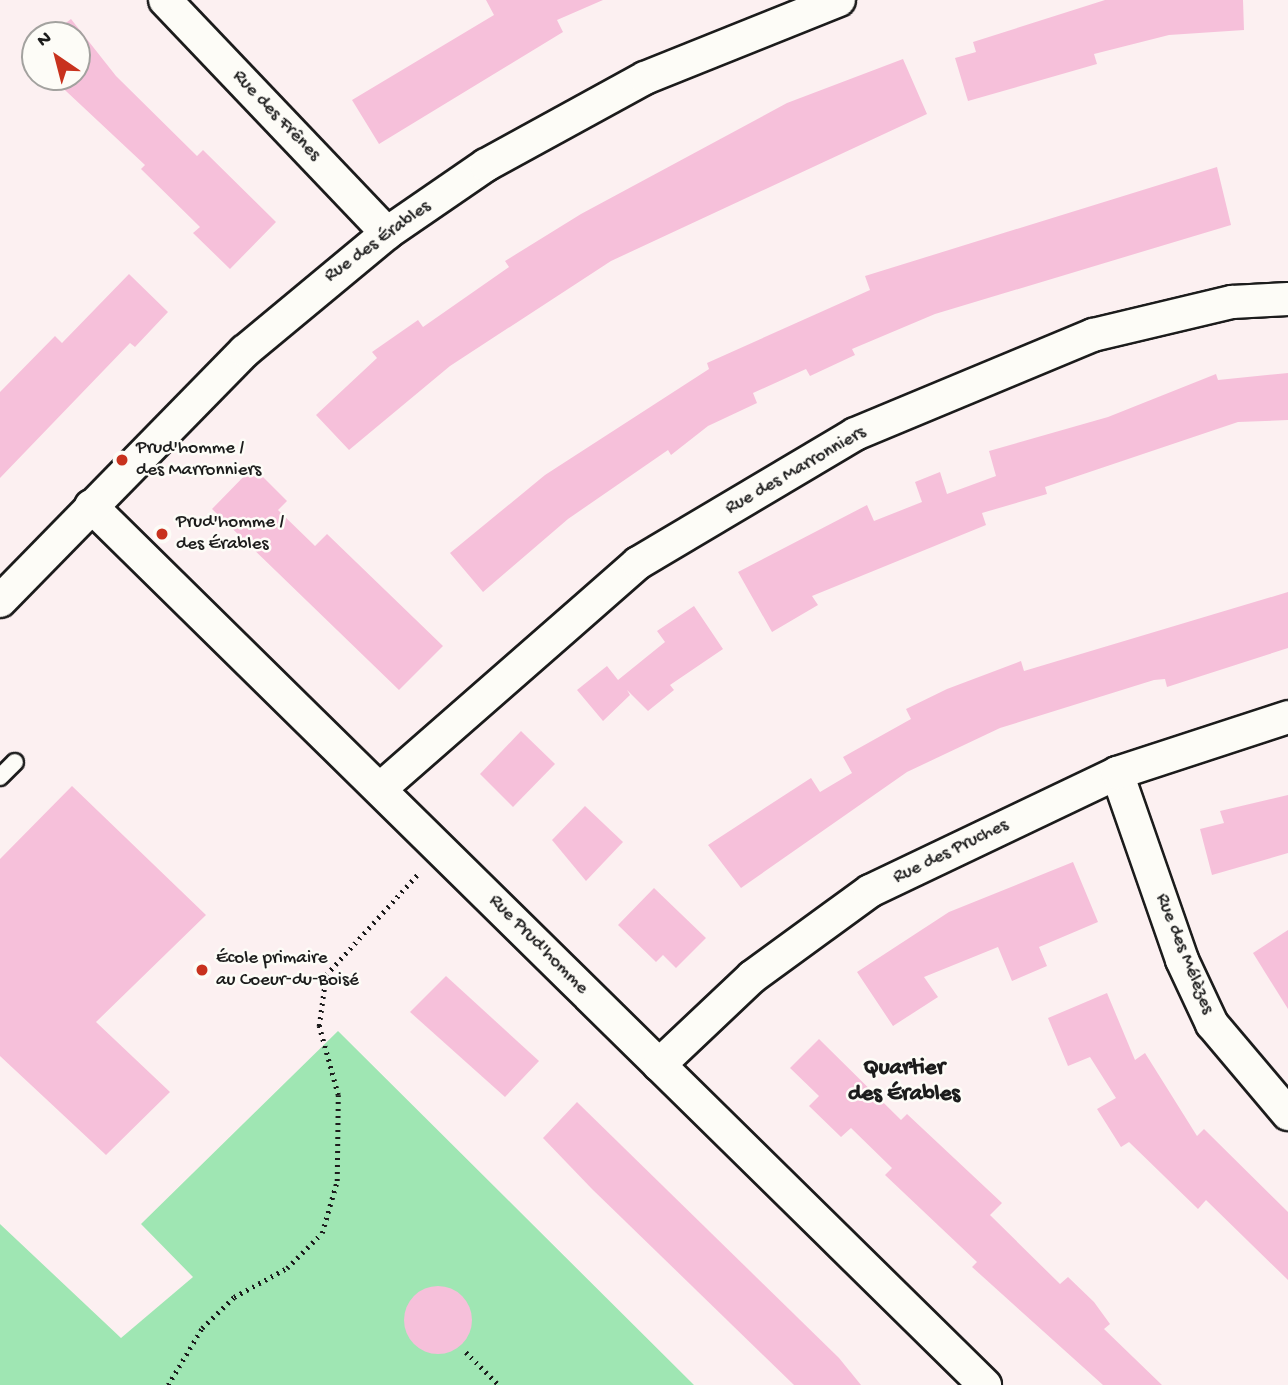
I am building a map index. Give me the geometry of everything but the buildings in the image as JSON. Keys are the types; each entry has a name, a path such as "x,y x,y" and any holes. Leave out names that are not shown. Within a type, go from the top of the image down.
{"street":[{"name":"Rue des Frênes","path":"165,0 387,233"},
{"name":"Rue des Érables","path":"0,601 245,351 387,233 486,165 645,78 838,0"},
{"name":"Rue des Marronniers","path":"380,789 638,563 855,434 1093,335 1232,302 1288,299"},
{"name":"Rue Prud'homme","path":"91,506 985,1385"},
{"name":"Rue des Pruches","path":"659,1065 752,977 870,891 1117,773 1288,717"},
{"name":"Rue des Mélèzes","path":"1117,773 1182,960 1212,1024 1288,1114"}],"lane":[{"path":"0,777 15,762"}],"path":[{"path":"168,1385 202,1328 234,1297 287,1268 322,1233 337,1157 338,1095 319,1026 326,975 441,849"},
{"path":"466,1352 499,1385"}],"green space":[{"path":"338,1031 694,1385 0,1385 0,1224 121,1338 193,1277 141,1224"}],"place":[{"name":"Prud'homme / des Marronniers","path":"122,460"},
{"name":"Prud'homme / des Érables","path":"162,534"},
{"name":"École primaire au Coeur‑du‑Boisé","path":"202,970"}],"district":[{"name":"Quartier des Érables","path":"904,1082"}]}
